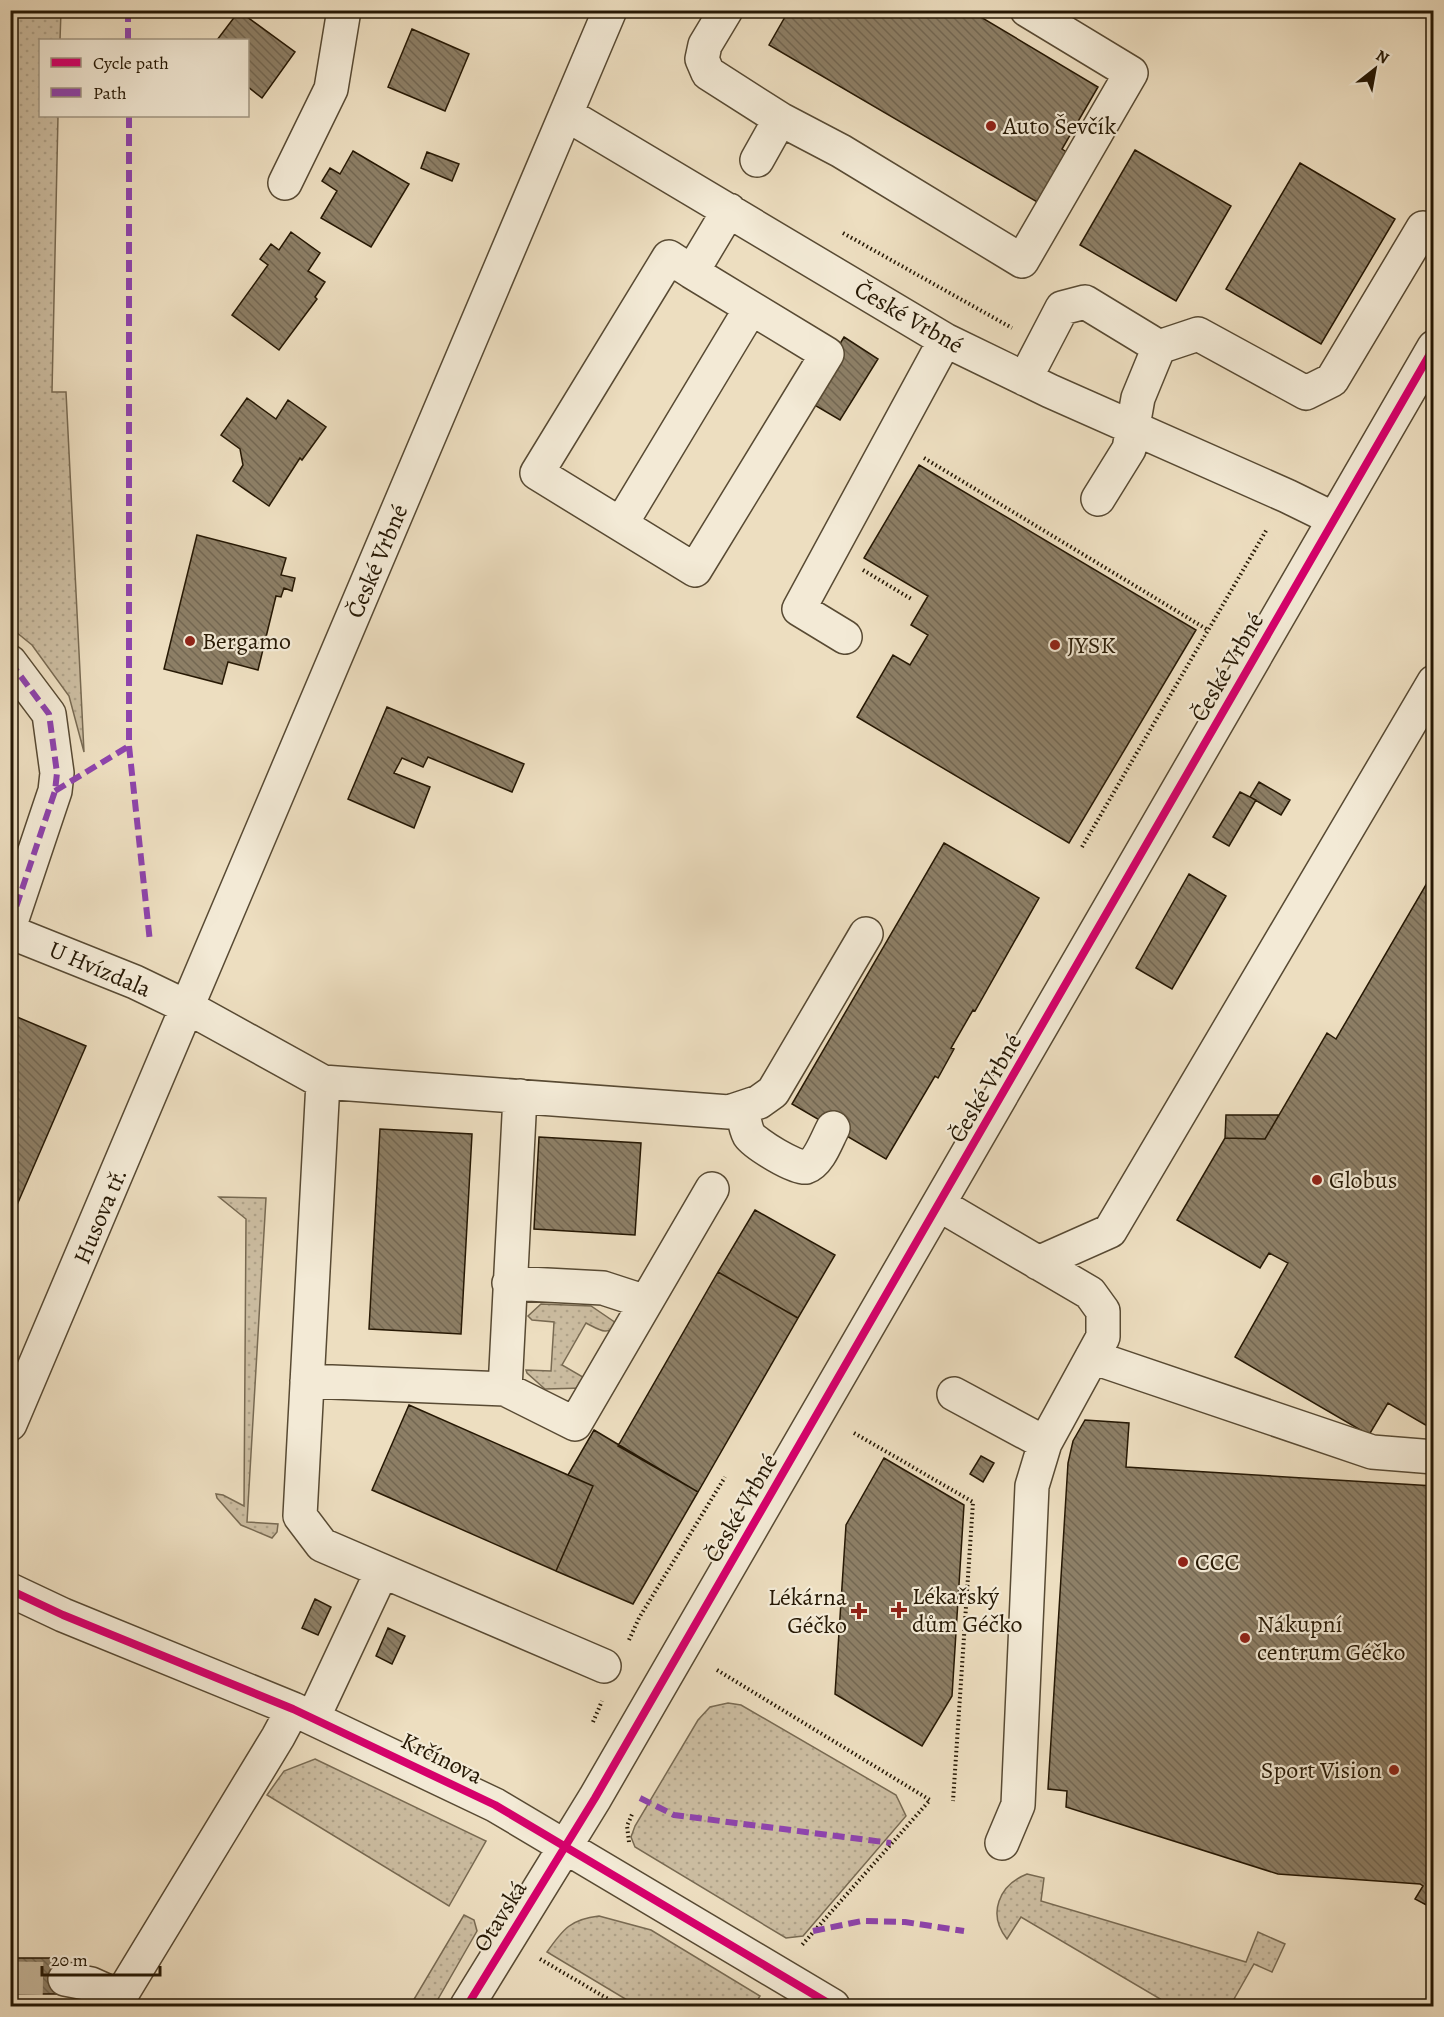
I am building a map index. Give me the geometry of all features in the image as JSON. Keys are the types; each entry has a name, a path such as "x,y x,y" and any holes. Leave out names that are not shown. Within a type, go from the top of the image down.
{"street":[{"path":"285,183 331,89 344,10"},
{"name":"České Vrbné","path":"189,1008 610,10"},
{"path":"726,10 705,45 702,59 708,74 780,119 841,151 1022,261 1131,73 1027,10"},
{"name":"České Vrbné","path":"566,114 945,340 1025,380 1334,519"},
{"path":"757,160 780,119"},
{"path":"692,272 729,210"},
{"path":"1098,499 1129,449 1138,398 1159,347 1198,334 1306,393 1332,380 1423,228"},
{"path":"669,258 751,308 826,354 695,570 537,473 669,258"},
{"path":"1025,380 1062,308 1085,302 1159,347"},
{"path":"621,524 751,308"},
{"path":"845,637 799,609 945,340"},
{"name":"České Vrbné","path":"566,1846 940,1205 1434,347"},
{"path":"10,662 49,714 57,773 55,792 10,925"},
{"path":"1038,1263 1110,1231 1434,682"},
{"name":"U Hvízdala","path":"10,932 135,982 189,1008 323,1082"},
{"path":"614,1657 382,1571 322,1545 300,1516 323,1082 729,1112 759,1102 773,1092 866,934"},
{"name":"Husova tř.","path":"10,1424 189,1008"},
{"path":"505,1389 520,1096"},
{"path":"742,1108 748,1134 754,1142 796,1166 806,1167 815,1161 833,1128"},
{"path":"307,1381 505,1389 575,1424 712,1189"},
{"path":"940,1205 1090,1293 1103,1311 1103,1337 1045,1443 1032,1486 1018,1805 1002,1843"},
{"path":"509,1283 603,1288 646,1302"},
{"path":"1092,1357 1372,1452 1434,1457"},
{"path":"954,1394 1045,1443"},
{"path":"65,1979 91,1984 123,2003 278,1737 303,1713 382,1571"},
{"name":"Krčínova","path":"10,1590 63,1615 303,1713 495,1805 833,2007"},
{"name":"Otavská","path":"467,2007 566,1846"}],"path":[{"path":"838,230 1043,345"},
{"path":"916,453 1208,630"},
{"path":"1082,847 1287,496"},
{"path":"859,567 913,600"},
{"path":"854,1433 973,1502 953,1801"},
{"path":"614,1657 725,1478"},
{"path":"717,1670 930,1800 798,1950"},
{"path":"589,1731 603,1700"},
{"path":"539,1958 620,2007"},
{"path":"593,1997 596,1992"}],"shaded area":[{"path":"10,11 61,11 60,39 39,39 39,117 58,117 52,392 66,392 84,752 69,696 32,645 11,628"},
{"path":"219,1197 266,1198 247,1522 278,1524 277,1532 272,1538 241,1525 216,1494 223,1495 244,1506 246,1219"},
{"path":"541,1304 591,1306 619,1325 607,1331 599,1330 586,1323 562,1365 588,1380 584,1388 545,1389 527,1373 526,1370 551,1371 554,1322 532,1320 528,1316"},
{"path":"728,1703 741,1705 896,1795 906,1816 803,1936 786,1938 635,1847 631,1837 635,1826 698,1720 710,1707"},
{"path":"315,1759 486,1841 449,1906 267,1795 284,1771"},
{"path":"1027,1874 1044,1878 1041,1901 1246,1962 1258,1932 1285,1944 1272,1972 1254,1964 1230,2006 1172,2006 1021,1917 1007,1939 998,1920 999,1901 1009,1885"},
{"path":"464,1915 474,1920 477,1931 434,2006 410,2006"},
{"path":"599,1916 651,1930 760,1996 754,2006 637,2006 547,1952 569,1926 589,1917"}],"building":[{"name":"Auto Ševčík","path":"789,10 969,10 1098,87 1062,149 1068,153 1039,203 769,45"},
{"path":"239,11 295,52 262,98 249,88 249,39 218,39"},
{"path":"412,29 469,54 445,111 388,87"},
{"path":"1135,150 1231,206 1176,301 1080,245"},
{"path":"353,151 409,184 371,247 321,218 337,191 322,181 330,168 340,174"},
{"path":"427,152 459,164 452,181 421,168"},
{"path":"1300,163 1395,219 1321,344 1226,289"},
{"path":"291,232 320,253 308,271 325,282 315,297 317,299 279,350 232,315 268,265 260,259 271,244 279,250"},
{"path":"844,337 878,359 840,420 806,400"},
{"path":"247,398 276,419 288,400 326,427 302,460 300,458 269,506 233,481 243,465 240,449 221,435"},
{"name":"JYSK","path":"919,465 1196,630 1069,843 857,717 893,655 910,665 928,635 911,625 928,596 864,558"},
{"path":"197,535 286,558 281,575 295,578 292,591 284,588 281,597 276,596 258,670 228,662 222,684 164,669"},
{"path":"387,707 524,764 512,792 428,757 423,767 402,758 394,773 430,787 414,828 348,799"},
{"path":"1259,782 1290,800 1281,815 1250,797"},
{"path":"1240,792 1256,800 1229,846 1213,837"},
{"path":"944,843 1039,898 975,1011 973,1010 951,1048 954,1049 938,1078 935,1076 886,1159 792,1104"},
{"name":"Globus","path":"1434,871 1434,1430 1388,1403 1369,1435 1235,1357 1288,1263 1269,1253 1260,1268 1177,1220 1225,1138 1265,1139 1327,1033 1336,1039"},
{"path":"1189,874 1226,896 1172,989 1136,968"},
{"path":"10,1014 86,1046 10,1221"},
{"path":"1226,1115 1279,1115 1265,1139 1225,1138"},
{"path":"380,1129 472,1134 461,1334 369,1329"},
{"path":"539,1137 641,1143 635,1235 534,1229"},
{"path":"755,1210 835,1255 798,1318 718,1272"},
{"path":"718,1272 798,1318 698,1492 618,1446"},
{"path":"409,1405 593,1486 556,1571 372,1490"},
{"name":"Nákupní centrum Géčko","path":"1085,1420 1129,1423 1126,1467 1434,1486 1434,1909 1415,1899 1423,1886 1420,1884 1278,1874 1066,1807 1067,1791 1048,1789 1068,1463 1073,1441"},
{"path":"594,1430 698,1492 633,1604 556,1571 593,1486 568,1475"},
{"path":"981,1456 994,1463 983,1482 970,1474"},
{"name":"Lékařský dům Géčko","path":"884,1458 964,1505 952,1696 922,1746 835,1694 846,1525"},
{"path":"315,1599 331,1607 318,1635 302,1628"},
{"path":"388,1628 405,1636 392,1664 376,1656"},
{"path":"10,1958 65,1958 65,1994 10,1994"}],"tunnel":[{"path":"10,1978 65,1979"}],"marked path":[{"path":"128,10 128,39"},
{"path":"129,117 129,746 150,942"},
{"path":"10,662 49,714 57,773 55,791 10,925"},
{"path":"55,791 129,746"},
{"path":"10,1630 15,1627"},
{"path":"640,1798 674,1815 891,1843"},
{"path":"813,1931 862,1921 905,1922 964,1931"}],"cycle path":[{"path":"467,2006 595,1798 1434,347"},
{"path":"10,1590 63,1615 293,1709 495,1805 833,2006"}],"place":[{"name":"Auto Ševčík","path":"991,126"},
{"name":"Bergamo","path":"190,641"},
{"name":"JYSK","path":"1055,645"},
{"name":"Globus","path":"1317,1180"},
{"name":"CCC","path":"1183,1562"},
{"name":"Lékařský dům Géčko","path":"899,1610"},
{"name":"Lékárna Géčko","path":"859,1611"},
{"name":"Nákupní centrum Géčko","path":"1245,1638"},
{"name":"Sport Vision","path":"1394,1770"}]}
